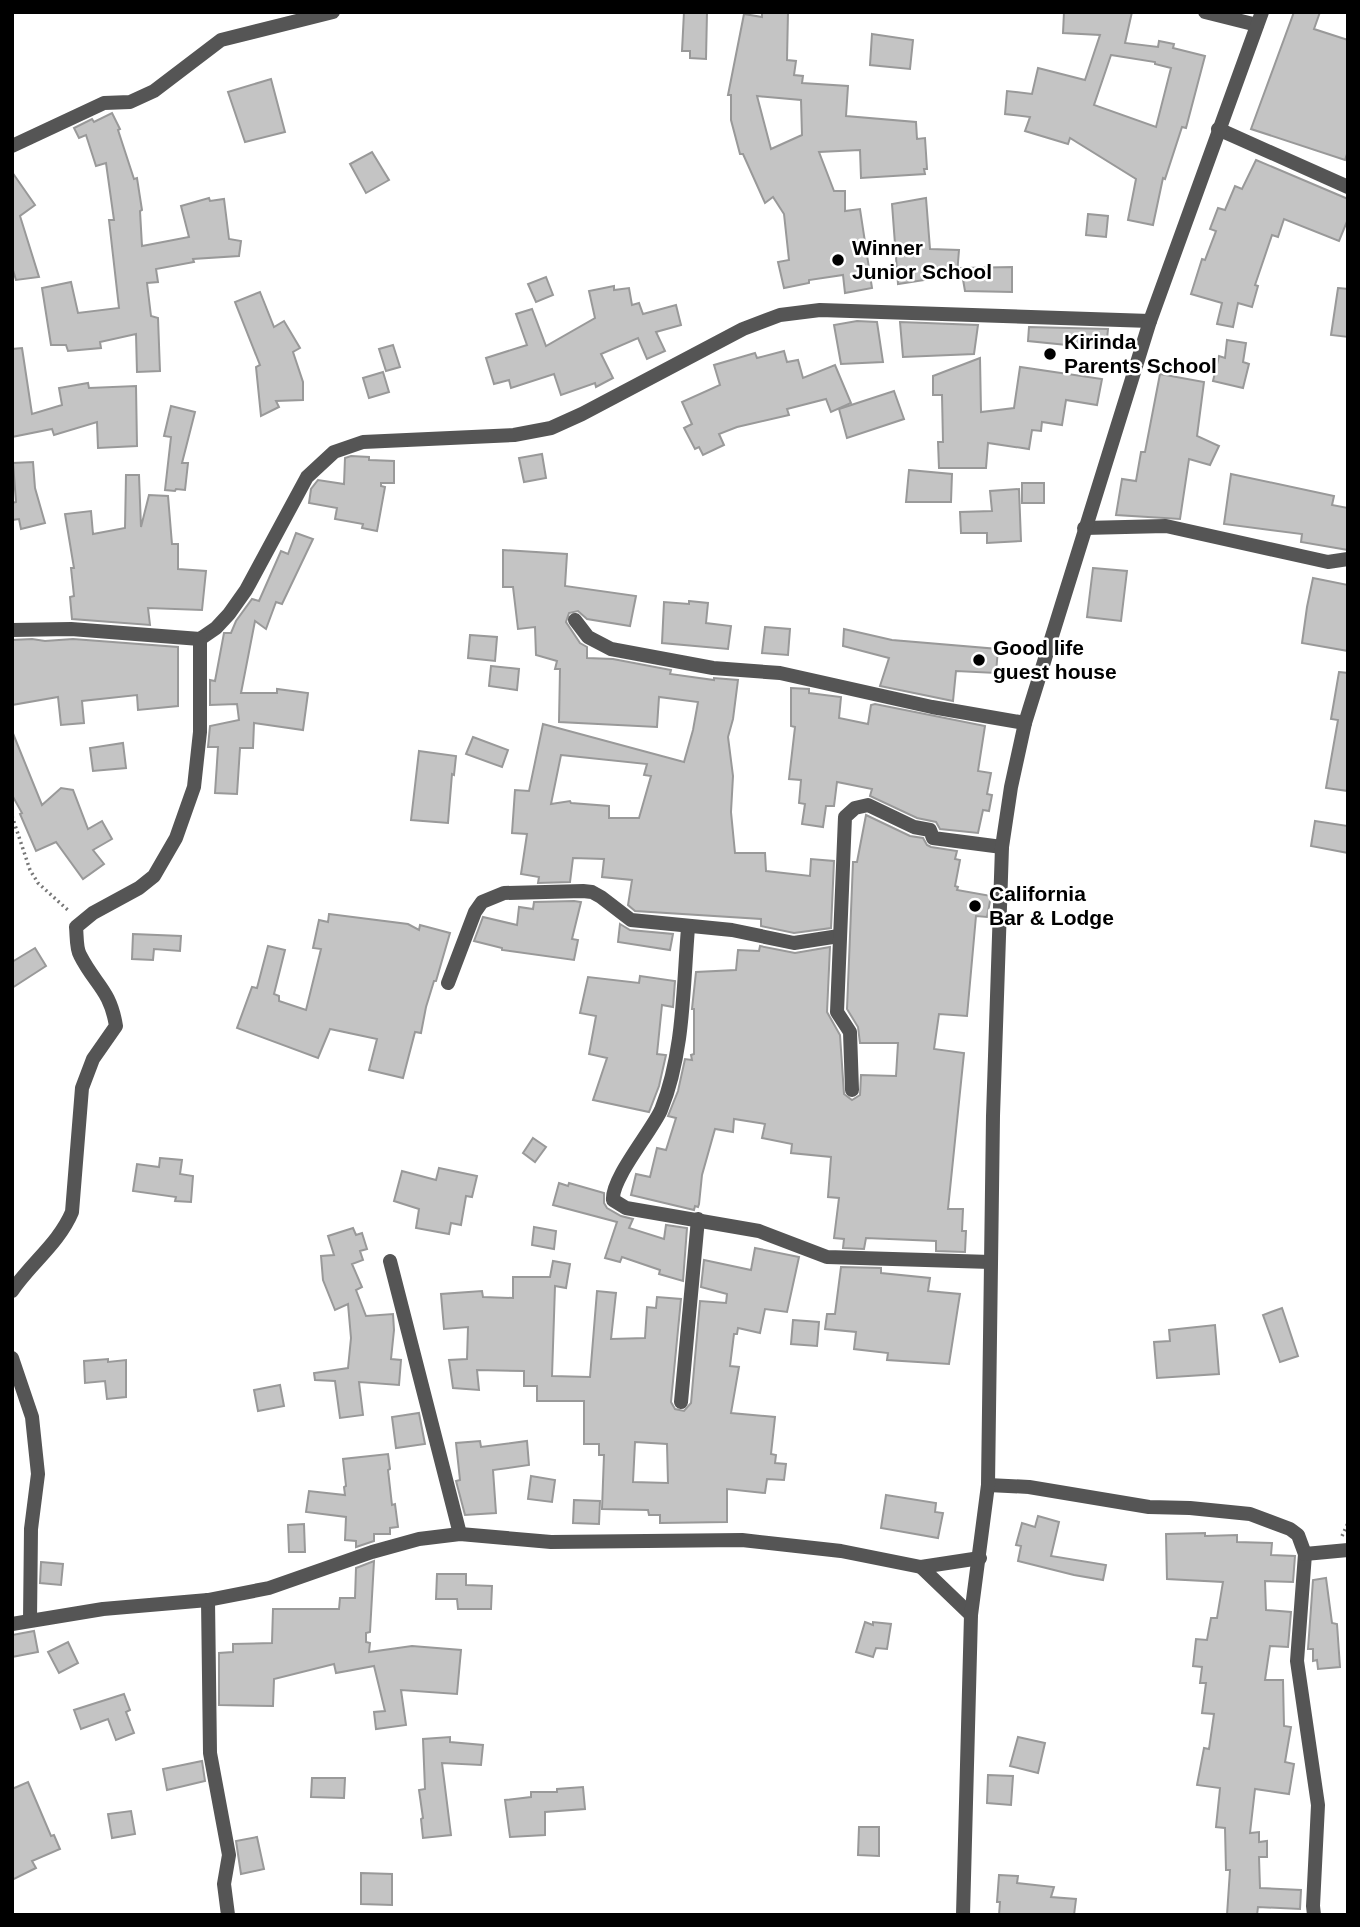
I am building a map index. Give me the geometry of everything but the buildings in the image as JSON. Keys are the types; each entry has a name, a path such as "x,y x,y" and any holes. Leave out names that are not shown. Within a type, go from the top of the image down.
{"street":[{"path":"12,146 104,103 130,102 155,91 221,40 333,12"},
{"path":"963,1915 971,1615 988,1485 993,1116 1002,847 1025,723 1084,527 1150,321 1259,19 1205,12"},
{"path":"1218,129 1348,187"},
{"path":"12,630 71,629 200,639 216,628 246,590 307,477 334,452 363,442 514,435 551,428 743,329 780,315 820,310 1150,321"},
{"path":"1084,527 1166,526 1328,562 1348,559"},
{"path":"575,620 588,637 611,649 713,668 780,673 932,707 1025,723"},
{"path":"12,1291 25,1271 64,1230 72,1212 82,1088 93,1059 116,1026 113,1006 102,985 78,953 76,927 93,913 139,888 154,876 176,838 194,786 200,732 200,639"},
{"path":"852,1090 850,1032 837,1012 845,817 855,808 868,805 914,827 930,830 933,838 1002,847"},
{"path":"448,983 475,912 482,902 504,893 592,892 631,920 688,928 732,930 793,943 839,936"},
{"path":"688,928 678,1044 666,1096 659,1114 619,1179 612,1194 613,1200 626,1208 759,1231 827,1257 991,1262"},
{"path":"681,1402 698,1219"},
{"path":"390,1261 460,1534"},
{"path":"12,1358 32,1417 38,1474 31,1529 30,1620"},
{"path":"988,1485 1029,1487 1149,1507 1250,1514 1290,1529 1298,1535 1305,1554 1297,1661 1318,1805 1314,1915"},
{"path":"12,1624 103,1609 208,1600 269,1588 372,1552 419,1539 460,1534 551,1542 742,1540 841,1551 921,1567 980,1558"},
{"path":"1305,1554 1348,1550"},
{"path":"921,1567 971,1615"},
{"path":"208,1600 210,1753 229,1855 224,1884 228,1915"}],"path":[{"path":"12,816 30,870 38,883 69,911 76,927"}],"place":[{"name":"Winner Junior School","path":"838,260"},
{"name":"Kirinda Parents School","path":"1050,354"},
{"name":"Good life guest house","path":"979,660"},
{"name":"California Bar & Lodge","path":"975,906"}]}
